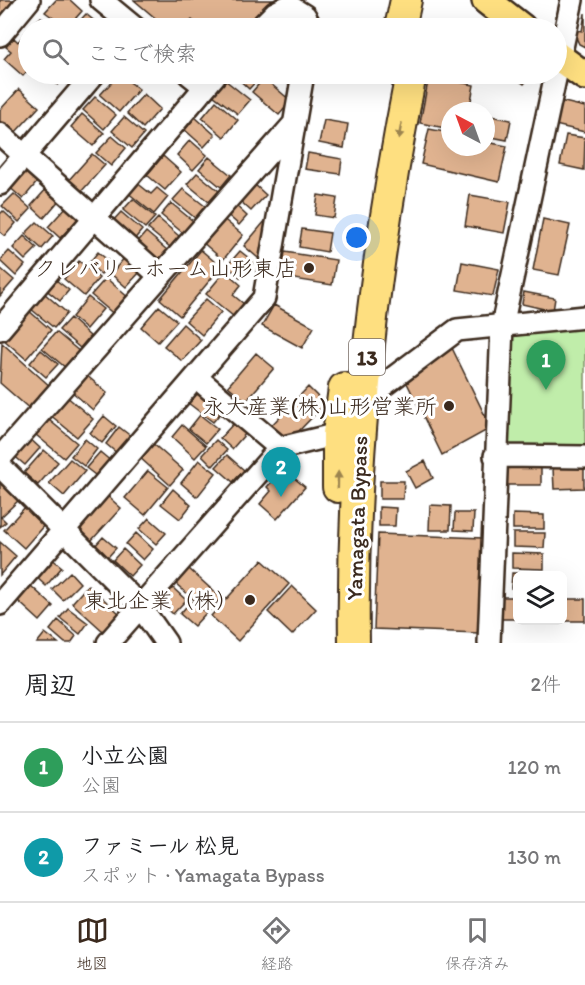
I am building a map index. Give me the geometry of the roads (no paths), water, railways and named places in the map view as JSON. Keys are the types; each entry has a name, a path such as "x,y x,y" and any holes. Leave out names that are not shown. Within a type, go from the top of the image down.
{"highway":[{"path":"402,18 406,0"},
{"path":"422,18 426,0"},
{"name":"Yamagata Bypass","path":"337,643 338,434 370,174 389,84"},
{"name":"Yamagata Bypass","path":"354,643 361,402 390,184 409,84"}],"main road":[{"path":"486,0 509,18"},
{"path":"567,69 585,76"}],"street":[{"path":"0,35 29,0"},
{"path":"101,0 122,18"},
{"path":"567,22 572,0"},
{"path":"270,18 289,6 306,18"},
{"path":"0,184 86,84"},
{"path":"0,329 95,219 198,84"},
{"path":"3,593 65,529 264,298 301,84"},
{"path":"489,643 502,326 553,84"},
{"path":"0,458 294,124"},
{"path":"0,134 160,276"},
{"path":"361,402 457,330 585,316"},
{"path":"196,378 280,448"},
{"path":"108,643 280,448 338,434"},
{"path":"495,456 585,457"},
{"path":"0,466 140,606 166,643"}],"place":[{"name":"クレバリーホーム山形東店","path":"309,268"},
{"name":"小立公園","path":"546,390"},
{"name":"永大産業(株)山形営業所","path":"449,406"},
{"name":"ファミール 松見","path":"281,497"},
{"name":"東北企業（株）","path":"250,600"}]}
